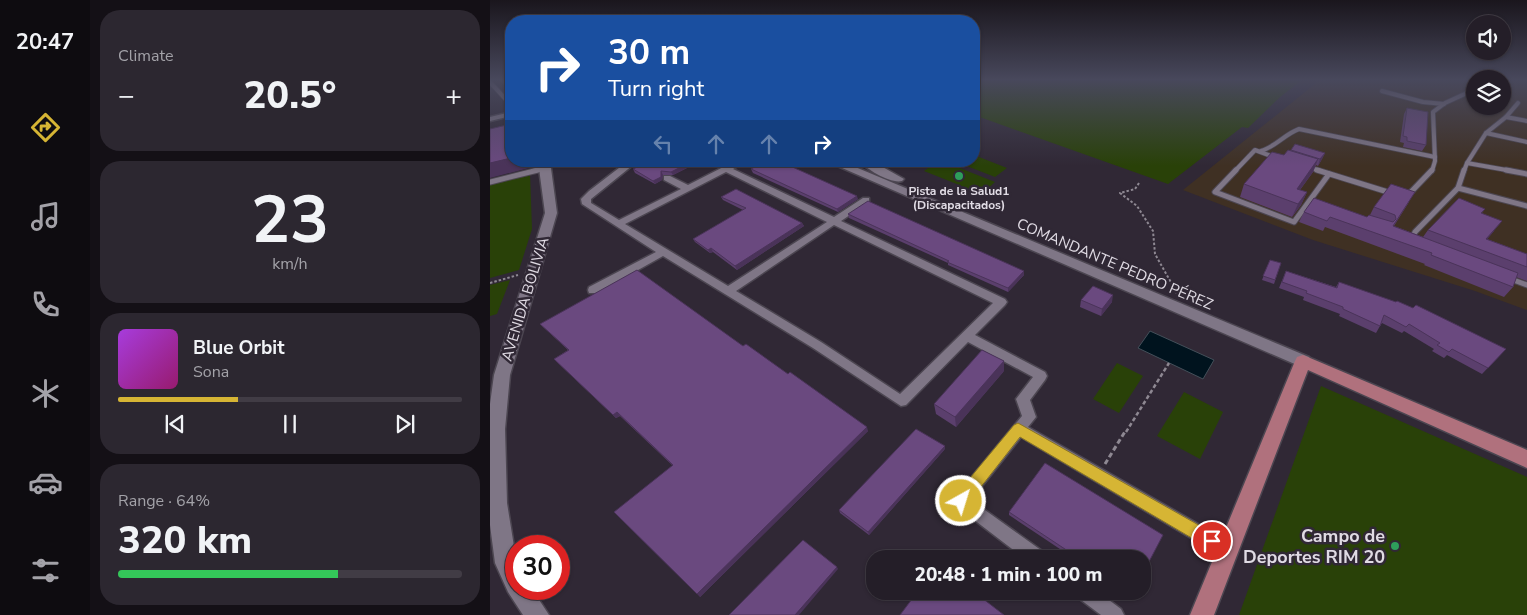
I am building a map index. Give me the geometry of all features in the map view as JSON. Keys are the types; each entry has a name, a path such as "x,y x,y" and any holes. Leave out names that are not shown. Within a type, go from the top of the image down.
{"main road":[{"name":"AVENIDA BOLIVIA","path":"505,558 493,503 496,428 502,375 551,213 545,167"},
{"name":"COMANDANTE PEDRO PÉREZ","path":"845,167 1303,362"},
{"path":"871,167 1128,278 1190,314"},
{"path":"1202,615 1303,362 1527,458"},
{"path":"527,600 537,615"}],"street":[{"path":"490,119 505,115"},
{"path":"626,167 586,199 587,204 817,345 901,401 968,337 1001,302 834,222 729,167"},
{"path":"620,223 688,189 725,167"},
{"path":"667,178 688,189"},
{"path":"729,291 866,200"},
{"path":"593,290 663,252"},
{"path":"968,337 1041,376 1023,399 1029,417 961,501 1027,550"},
{"path":"1018,429 1099,474 1229,551"},
{"path":"1094,600 1114,615"}],"lane":[{"path":"1302,166 1391,194 1403,195 1410,193 1432,171 1435,157 1433,112 1438,109"},
{"path":"1420,244 1412,241 1415,232 1458,188 1467,163 1486,133 1513,109"},
{"path":"1506,117 1527,121"},
{"path":"1329,174 1294,222 1215,192 1256,150 1268,150 1294,130 1299,129 1435,157"},
{"path":"1486,133 1527,142"},
{"path":"1259,151 1276,157"},
{"path":"1467,163 1527,174"},
{"path":"490,182 536,167"},
{"path":"1458,188 1527,206"},
{"path":"1310,201 1318,204"},
{"path":"1500,275 1527,285"}],"path":[{"path":"1139,183 1135,189 1120,194 1137,206 1153,231 1155,254 1190,314"},
{"path":"490,283 534,273"},
{"path":"1099,474 1169,363"}],"shaded area":[{"path":"1284,109 1466,109 1466,115 1511,115 1511,109 1527,109 1527,310 1475,291 1313,240 1183,190"}],"green space":[{"path":"980,109 1268,109 1248,128 1242,127 1168,184 980,117"},
{"path":"980,157 1007,168 995,177 969,167 980,167"},
{"name":"Pista de la Salud1 (Discapacitados)","path":"930,167 957,167 995,182 982,194 924,171"},
{"path":"530,173 532,229 519,270 490,278 490,183"},
{"path":"510,280 497,314 490,316 490,285"},
{"path":"1117,363 1143,376 1119,413 1093,399"},
{"name":"Campo de Deportes RIM 20","path":"1321,386 1527,477 1527,615 1239,615"},
{"path":"1184,392 1223,412 1200,459 1157,436"}],"water":[{"path":"1150,331 1214,360 1203,379 1138,348"}],"building":[{"path":"1407,109 1428,112 1426,145 1407,141 1407,137 1403,136"},
{"path":"505,125 505,159 490,163 490,129"},
{"path":"1295,144 1325,153 1320,159 1291,150"},
{"path":"1288,150 1318,159 1297,189 1307,192 1298,204 1244,184 1272,152 1284,155"},
{"path":"637,167 681,167 671,172 661,171 661,177 653,181 633,169"},
{"path":"755,167 792,167 857,196 837,209 751,169"},
{"path":"1391,184 1415,192 1393,226 1518,273 1513,287 1431,255 1432,253 1330,217 1327,221 1304,212 1314,198 1367,217 1369,215 1393,222 1396,219 1395,215 1374,207"},
{"path":"736,189 802,223 735,266 711,248 708,250 693,239 746,208 721,197"},
{"path":"1459,198 1485,209 1481,213 1502,221 1486,239 1527,254 1527,267 1428,230"},
{"path":"868,201 1024,271 1008,288 947,262 949,261 848,214"},
{"path":"1270,260 1281,263 1275,280 1263,276"},
{"path":"637,270 743,346 746,344 788,374 790,372 867,427 697,594 614,512 673,465 617,412 613,415 554,359 569,350 540,324"},
{"path":"1286,271 1337,288 1339,282 1413,308 1416,305 1506,349 1488,368 1452,349 1449,352 1437,345 1440,343 1409,324 1406,327 1384,315 1380,326 1343,309 1343,307 1282,282"},
{"path":"1093,286 1113,295 1102,309 1081,300"},
{"path":"982,350 1004,361 955,417 934,404"},
{"path":"916,429 945,446 868,532 839,510"},
{"path":"1045,463 1163,535 1151,558 1151,550 1066,550 1009,512"},
{"path":"803,540 837,567 795,615 729,615"},
{"path":"911,600 985,600 1004,615 900,615"}],"place":[{"name":"Pista de la Salud1 (Discapacitados)","path":"959,176"},
{"name":"Campo de Deportes RIM 20","path":"1395,546"}],"route":[{"path":"961,501 1018,429 1099,474 1212,541"}]}
